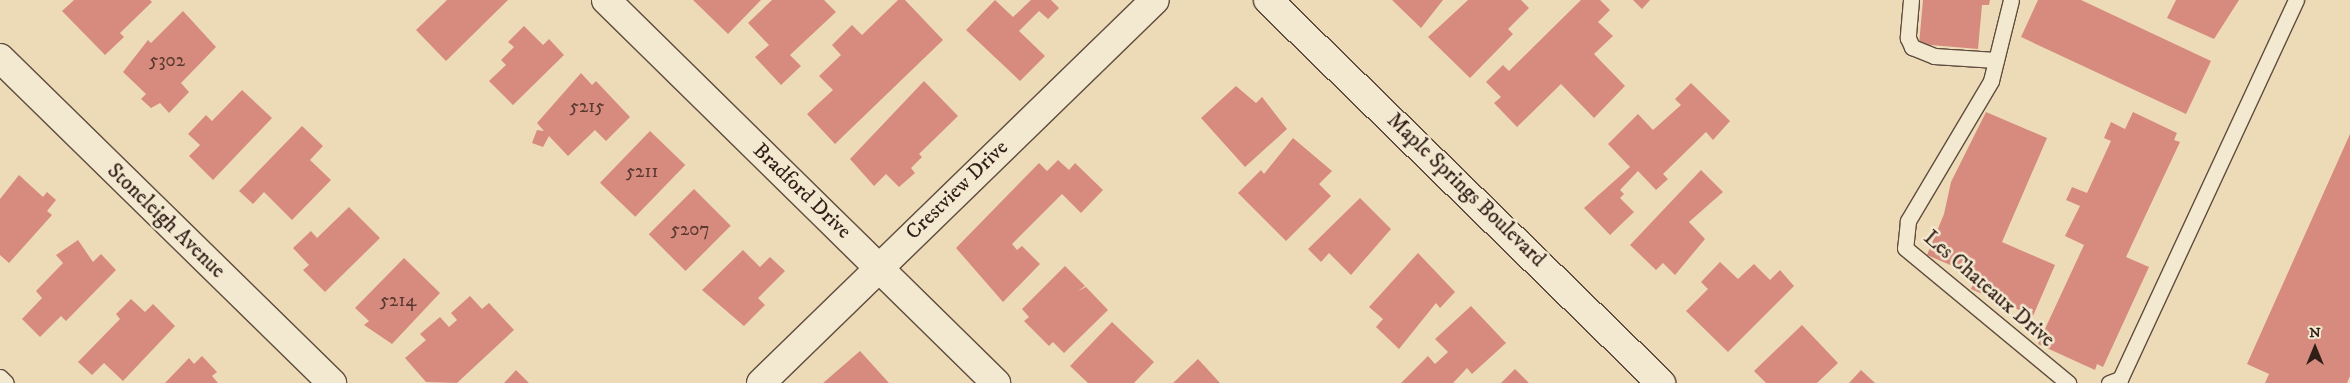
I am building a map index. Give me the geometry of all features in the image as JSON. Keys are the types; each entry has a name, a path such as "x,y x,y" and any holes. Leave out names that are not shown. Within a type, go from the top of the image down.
{"street":[{"name":"Bradford Drive","path":"606,0 996,383"},
{"name":"Crestview Drive","path":"761,383 878,266 1155,0"},
{"name":"Maple Springs Boulevard","path":"1268,0 1292,13 1661,383"},
{"name":"Stoneleigh Avenue","path":"0,58 332,383"}],"lane":[{"path":"1911,0 1908,38 1912,47 1934,56 1996,60"},
{"name":"Les Chateaux Drive","path":"2011,0 1991,81 1908,221 1905,248 2068,383"},
{"path":"2110,383 2120,379 2296,0"},
{"path":"0,377 6,383"}],"building":[{"path":"74,0 150,0 152,2 120,33 124,37 105,55 62,11"},
{"path":"447,0 508,0 446,61 416,30"},
{"path":"693,0 761,0 728,34"},
{"path":"772,0 824,0 836,12 790,55 801,66 781,85 755,57 769,45 748,23"},
{"path":"898,0 905,0 943,40 835,144 807,114 833,90 819,76 841,55 832,45 852,25 862,35"},
{"path":"995,0 1013,17 1031,0 1051,0 1059,8 1048,19 1039,11 1019,31 1045,56 1020,81 966,30"},
{"path":"1392,0 1443,0 1421,28"},
{"path":"1468,0 1521,0 1529,8 1508,29 1513,34 1470,78 1428,37"},
{"path":"1581,0 1600,0 1610,10 1598,22 1613,36 1594,54 1625,86 1594,118 1561,84 1517,127 1494,103 1501,97 1486,82 1503,65 1509,71"},
{"path":"1633,0 1650,0 1642,9"},
{"path":"1923,0 1990,0 1989,5 1982,5 1978,49 1919,44"},
{"path":"2038,0 2081,0 2211,61 2186,114 2021,37"},
{"path":"2176,0 2239,0 2214,39 2167,18"},
{"path":"183,11 216,47 181,83 189,92 169,113 160,103 151,108 141,99 146,94 123,72 148,40 151,43"},
{"path":"524,26 543,45 549,39 564,55 513,105 489,81 506,65 501,60 514,47 508,42"},
{"path":"581,73 592,85 596,81 630,117 606,141 595,130 568,156 549,136 543,147 532,143 537,130 544,131 537,123"},
{"path":"924,81 958,116 919,154 922,157 911,168 915,173 899,187 886,174 874,186 850,159"},
{"path":"1691,83 1730,121 1713,140 1706,132 1663,174 1668,179 1656,190 1638,171 1620,190 1624,194 1620,198 1634,212 1610,235 1584,208 1630,167 1608,144 1638,114 1653,130 1681,105 1675,99"},
{"path":"1236,86 1256,103 1262,97 1287,129 1245,167 1201,118"},
{"path":"242,90 272,118 213,180 189,156 200,145 188,134 206,115 212,121"},
{"path":"1986,112 2047,138 2002,242 2055,265 2033,316 1971,289 1976,276 1927,255 1944,214 1951,182"},
{"path":"2133,112 2177,133 2174,140 2180,142 2126,257 2149,267 2103,367 2097,364 2095,370 2038,344 2084,245 2065,236 2080,206 2066,200 2072,187 2087,193 2111,141 2104,138 2111,122 2125,129"},
{"path":"302,126 323,146 310,160 331,180 292,220 264,192 253,204 239,191"},
{"path":"650,131 685,165 635,217 600,183"},
{"path":"2350,134 2350,376 2347,383 2265,383 2269,374 2247,364"},
{"path":"1293,138 1332,171 1319,184 1331,196 1286,241 1238,193 1261,170 1264,174"},
{"path":"1058,160 1069,170 1075,163 1103,190 1081,213 1062,194 1012,244 1017,250 1022,246 1040,264 1003,302 956,248 1039,163 1047,171"},
{"path":"1701,170 1723,192 1689,222 1705,239 1675,275 1663,263 1656,270 1630,245"},
{"path":"19,175 43,197 47,192 56,200 47,211 52,215 9,263 0,255 0,199"},
{"path":"694,189 731,226 686,271 649,234"},
{"path":"1360,198 1391,229 1351,275 1329,253 1321,262 1308,249"},
{"path":"349,207 380,238 325,292 303,270 309,265 293,248 311,231 317,238"},
{"path":"78,240 93,262 101,254 116,270 66,321 61,316 40,337 22,319 42,298 36,291 63,263 56,255"},
{"path":"743,250 760,267 770,257 785,271 758,298 765,305 744,326 702,290"},
{"path":"1418,253 1455,292 1440,308 1436,303 1399,349 1376,327 1383,319 1369,307"},
{"path":"404,258 440,293 392,344 364,325 369,321 355,308"},
{"path":"1720,262 1738,279 1754,264 1770,280 1780,270 1794,286 1728,352 1686,311 1708,289 1701,282"},
{"path":"1065,266 1085,286 1078,291 1086,287 1108,310 1064,353 1053,342 1049,346 1024,321 1029,317 1022,309"},
{"path":"470,296 482,309 489,303 514,330 457,383 426,382 405,358 426,340 420,334 440,317 449,327 457,320 451,313"},
{"path":"131,299 145,312 153,304 175,326 123,381 104,363 92,375 78,362 120,319 116,314"},
{"path":"1471,306 1506,343 1472,374 1467,368 1453,383 1401,383 1428,356 1435,364 1448,352 1435,339"},
{"path":"1112,322 1154,362 1134,383 1088,383 1070,366"},
{"path":"1802,325 1838,363 1817,383 1766,383 1754,371"},
{"path":"860,351 889,383 823,383"},
{"path":"202,356 217,372 212,376 218,383 165,383 189,358 194,364"},
{"path":"1198,359 1220,383 1173,383"},
{"path":"1515,369 1529,383 1501,383"},
{"path":"516,370 529,383 504,383"},
{"path":"1861,370 1875,383 1849,383"}]}
